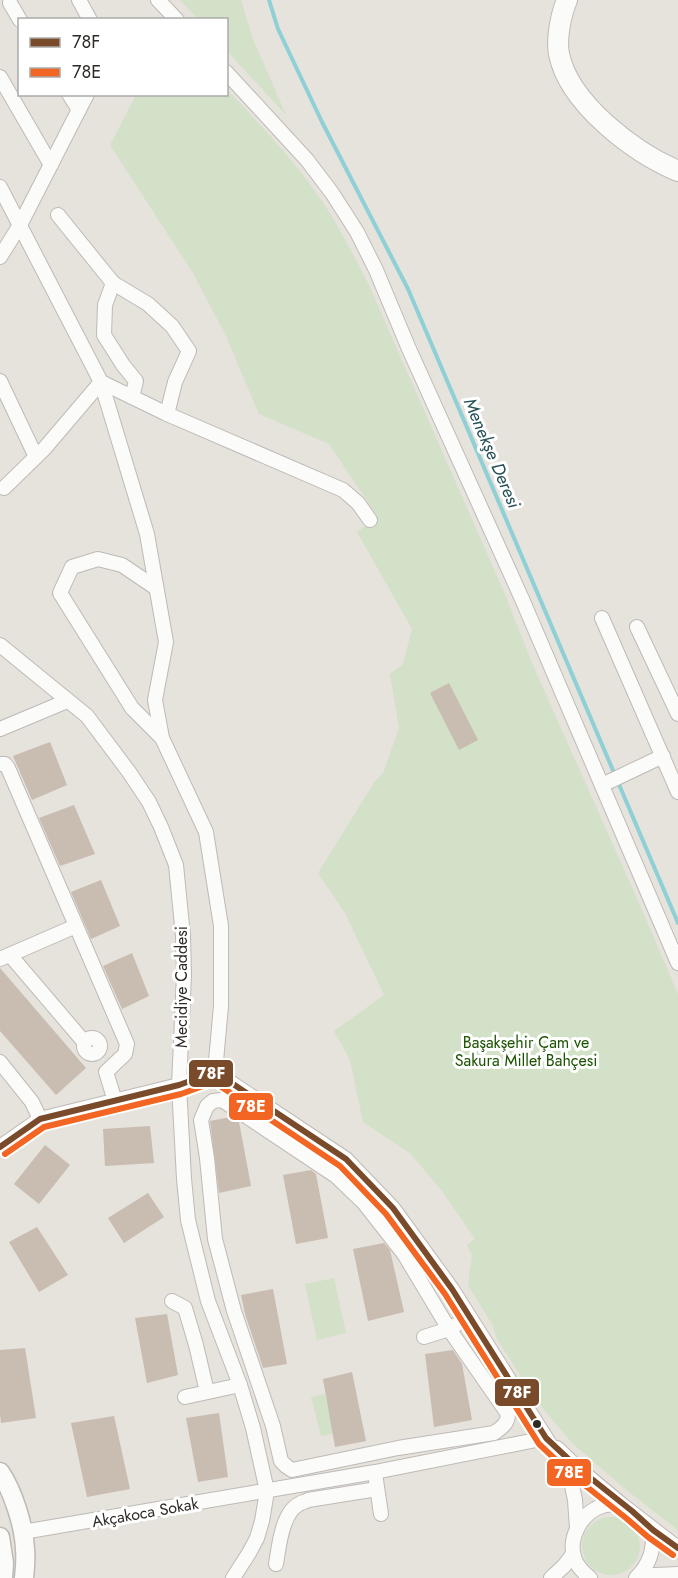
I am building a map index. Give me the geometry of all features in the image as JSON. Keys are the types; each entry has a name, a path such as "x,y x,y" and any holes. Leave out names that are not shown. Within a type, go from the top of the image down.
{"highway":[{"path":"567,0 563,10 559,54 569,82 581,98 616,133 647,156 678,171"}],"main road":[{"path":"0,1472 14,1503 23,1532 24,1578"},
{"path":"0,1537 3,1578"}],"street":[{"path":"79,0 89,18"},
{"path":"158,0 175,18"},
{"path":"10,3 19,18"},
{"path":"228,74 307,160 357,232 522,599 678,963"},
{"path":"0,77 51,165"},
{"path":"70,96 79,110"},
{"path":"0,258 20,225 86,96"},
{"path":"0,187 5,204 20,225 101,382 147,534 166,642 155,700 162,738 206,832 221,926 221,1006 215,1072"},
{"path":"58,214 113,283 148,304 172,326 189,351 175,382 167,414"},
{"path":"113,283 105,305 104,335 136,381 132,397"},
{"path":"0,381 36,457"},
{"path":"101,382 167,414 343,490 358,503 370,520"},
{"path":"4,488 36,457 101,382"},
{"path":"156,588 122,565 98,559 72,567 60,593 132,708 162,738"},
{"path":"602,618 678,792"},
{"path":"637,627 678,714"},
{"name":"Mecidiye Caddesi","path":"0,645 87,716 129,772 148,802 161,826 176,865 184,975 179,1085 188,1220 208,1301 240,1385 253,1428 267,1491 257,1538 234,1578"},
{"path":"0,729 67,701"},
{"path":"602,785 663,756"},
{"path":"0,764 5,764 7,779 76,926 127,1044 125,1054 106,1072 115,1101"},
{"path":"76,926 5,957 85,1043"},
{"path":"0,1062 32,1102 40,1119"},
{"path":"0,1147 40,1119 179,1085 215,1072"},
{"path":"215,1072 346,1159 393,1208 452,1289 565,1470 572,1486 578,1528"},
{"path":"222,1100 336,1176 364,1203 398,1245 449,1329 508,1414 508,1419 502,1427 494,1433 398,1448 292,1470 286,1467 281,1461 273,1426 234,1311 215,1239 201,1120 207,1106 213,1101 222,1100"},
{"path":"172,1301 185,1308 207,1392"},
{"path":"424,1337 449,1329 469,1317"},
{"path":"185,1396 240,1385"},
{"path":"546,1438 621,1504 678,1548"},
{"name":"Akçakoca Sokak","path":"23,1532 375,1472 546,1438"},
{"path":"375,1472 381,1514"},
{"path":"276,1564 280,1537 290,1512 297,1504 308,1500 377,1489"},
{"path":"590,1578 576,1563 573,1554 578,1528 592,1511 601,1506 621,1504"},
{"path":"637,1578 651,1557 654,1544 653,1530"},
{"path":"551,1578 573,1554"},
{"path":"637,1578 678,1574"}],"green space":[{"path":"180,0 241,0 253,39 286,115 228,52 228,18 197,18"},
{"name":"Başakşehir Çam ve Sakura Millet Bahçesi","path":"228,91 276,142 320,198 368,283 678,994 678,1530 572,1443 537,1401 497,1339 492,1324 468,1285 472,1255 467,1245 475,1239 442,1191 411,1154 363,1122 350,1060 334,1031 384,995 345,913 318,873 375,781 383,773 399,728 390,674 403,664 412,629 357,532 378,517 329,444 259,414 226,336 193,273 110,145 135,96 228,96"},
{"path":"334,1278 346,1333 317,1340 305,1284"},
{"path":"325,1394 334,1433 321,1436 311,1397"},
{"path":"611,1517 622,1519 632,1525 638,1535 640,1546 638,1557 632,1567 622,1573 611,1575 600,1573 590,1567 584,1557 582,1546 584,1535 590,1525 600,1519"}],"building":[{"path":"449,683 478,740 459,750 430,693"},
{"path":"50,742 67,785 32,800 13,756"},
{"path":"74,805 95,854 60,866 39,818"},
{"path":"101,880 120,926 91,939 71,892"},
{"path":"132,953 149,996 122,1009 103,966"},
{"path":"0,968 86,1068 56,1095 0,1031"},
{"path":"231,1117 239,1122 251,1186 219,1193 210,1121"},
{"path":"150,1126 154,1163 105,1166 103,1129"},
{"path":"45,1145 70,1165 39,1204 14,1184"},
{"path":"311,1170 316,1174 328,1238 296,1244 283,1175"},
{"path":"148,1193 164,1217 124,1243 108,1218"},
{"path":"37,1227 68,1275 39,1292 9,1242"},
{"path":"384,1243 390,1250 404,1312 368,1321 353,1249"},
{"path":"273,1289 287,1364 263,1368 241,1295"},
{"path":"167,1314 178,1375 147,1383 135,1318"},
{"path":"25,1348 36,1418 1,1423 0,1350"},
{"path":"453,1350 462,1364 472,1420 434,1427 425,1354"},
{"path":"352,1372 366,1441 335,1447 323,1379"},
{"path":"219,1413 228,1477 198,1482 186,1418"},
{"path":"114,1416 130,1489 87,1497 71,1423"}],"waterway":[{"name":"Menekşe Deresi","path":"269,0 278,29 322,122 408,289 678,923"}],"transit line":[{"name":"78F","path":"0,1147 40,1119 179,1085 215,1072 346,1159 393,1208 452,1289 546,1438 578,1468 678,1548"},
{"name":"78E","path":"5,1154 44,1127 181,1094 214,1082 340,1166 386,1214 445,1294 539,1444 572,1475 673,1555"}]}
